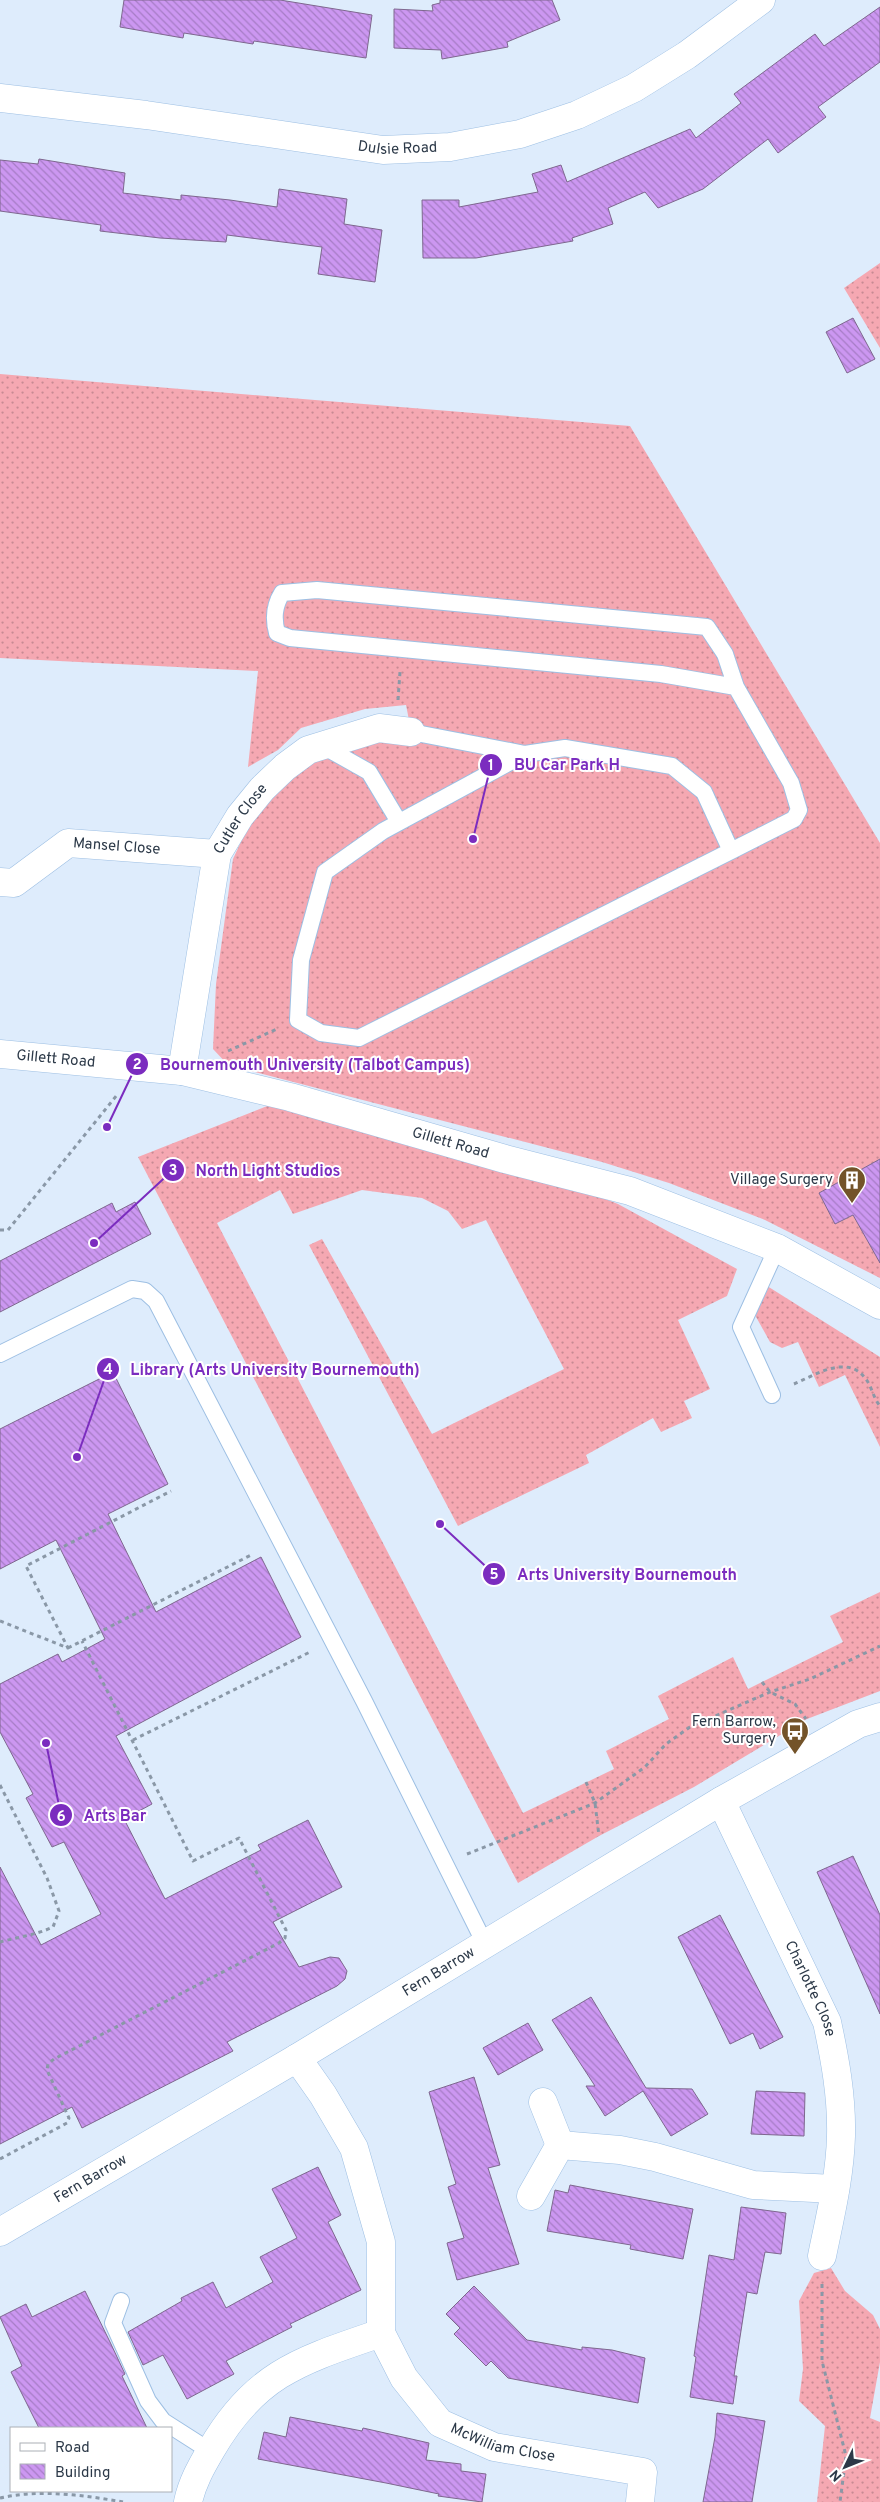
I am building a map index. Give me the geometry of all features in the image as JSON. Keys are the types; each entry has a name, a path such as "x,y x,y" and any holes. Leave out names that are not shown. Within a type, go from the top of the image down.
{"street":[{"name":"Dulsie Road","path":"0,98 146,115 383,150 450,147 520,134 577,115 634,88 687,55 761,0"},
{"name":"Cutler Close","path":"182,1071 217,854 240,816 262,788 308,750 379,728 403,730"},
{"name":"Mansel Close","path":"0,882 14,884 68,843 217,854"},
{"name":"Gillett Road","path":"0,1054 182,1071 290,1097 505,1159 630,1191 777,1248 880,1305"},
{"name":"Fern Barrow","path":"0,2232 298,2058 721,1801 843,1732 880,1717"},
{"name":"Charlotte Close","path":"721,1801 827,2022 839,2089 841,2136 835,2190 822,2256"},
{"name":"McWilliam Close","path":"298,2058 323,2095 354,2148 381,2242 382,2333 404,2378 440,2423 494,2447 643,2472 640,2502"},
{"path":"543,2102 560,2145"},
{"path":"560,2145 620,2150 655,2157 753,2184 835,2190"},
{"path":"531,2196 560,2145"},
{"path":"188,2502 191,2488 210,2451 237,2410 267,2382 321,2353 382,2333"}],"lane":[{"path":"525,754 383,831 325,872 300,960 298,1020 321,1033 359,1038 731,851 794,818 799,810 791,783 736,686 724,654 707,627 317,590 282,593 277,601 273,620 277,633 290,638 661,674 736,686"},
{"path":"403,730 525,754 565,748 672,766 704,792 731,851"},
{"path":"321,745 369,772 385,803 399,822"},
{"path":"772,1395 741,1327 777,1248"},
{"path":"0,1354 132,1289 145,1291 156,1301 486,1944"},
{"path":"121,2301 113,2324 148,2401 163,2421 210,2451"}],"path":[{"path":"402,649 403,730"},
{"path":"227,1052 298,1020"},
{"path":"0,1230 8,1230 139,1068"},
{"path":"772,1395 831,1367 850,1368 865,1377 880,1406"},
{"path":"68,1648 26,1566 171,1491"},
{"path":"0,1621 68,1648 253,1554"},
{"path":"0,2159 67,2123 69,2118 48,2070 48,2064 54,2059 279,1943 285,1938 286,1930 239,1838 193,1861 82,1641"},
{"path":"446,1863 595,1803 637,1773 666,1744 690,1727 770,1692 810,1679 880,1646"},
{"path":"133,1740 316,1649"},
{"path":"762,1682 770,1692 795,1704 807,1719"},
{"path":"586,1782 595,1803 599,1836"},
{"path":"0,1785 47,1878 58,1911 54,1927 38,1934 0,1942"},
{"path":"822,2256 822,2361 846,2456 840,2502"},
{"path":"0,2498 17,2494 84,2495 123,2502"}],"shaded area":[{"path":"880,263 880,348 844,288"},
{"path":"0,374 630,426 880,843 880,1159 819,1193 835,1224 853,1215 880,1263 880,1278 765,1220 669,1183 602,1162 228,1065 213,1049 216,984 233,859 245,833 277,788 312,762 383,740 414,745 406,705 365,709 301,728 278,750 248,767 258,671 0,658"},
{"path":"290,1097 505,1159 618,1204 737,1269 727,1296 678,1320 710,1389 684,1401 692,1418 661,1432 653,1418 586,1455 589,1463 458,1526 309,1245 322,1239 432,1434 564,1369 486,1220 462,1229 448,1211 422,1198 362,1190 293,1214 280,1190 217,1223 523,1813 614,1769 606,1751 669,1719 658,1696 733,1657 748,1689 843,1642 830,1616 880,1592 880,1691 807,1719 694,1787 599,1836 518,1883 138,1157"},
{"path":"761,1282 880,1357 880,1447 845,1375 819,1387 798,1342 782,1348 770,1342 750,1306"},
{"path":"831,2268 845,2291 873,2315 880,2329 880,2362 870,2418 880,2422 880,2502 817,2502 825,2426 799,2401 803,2369 799,2301 814,2273"}],"building":[{"path":"124,0 280,0 372,15 366,58 254,41 253,44 184,33 183,38 120,27"},
{"path":"440,0 552,0 560,20 507,42 508,47 442,59 441,50 394,48 394,9 433,11 432,5 440,3"},
{"path":"880,7 880,62 818,107 826,117 778,153 768,139 703,189 658,208 645,192 608,208 613,224 572,238 573,241 476,258 423,258 422,200 459,200 459,207 538,192 532,174 561,165 567,182 690,129 696,138 741,103 734,94 815,34 824,46"},
{"path":"39,159 125,173 123,193 181,200 181,195 277,207 279,189 347,199 344,224 382,230 375,282 318,274 322,247 227,235 226,242 160,238 100,231 101,225 0,211 0,160 38,164"},
{"path":"853,318 875,359 847,373 826,332"},
{"name":"Village Surgery","path":"880,1159 880,1263 853,1215 835,1224 819,1193"},
{"path":"135,1202 151,1234 0,1312 0,1261 112,1203 116,1212"},
{"path":"113,1372 168,1484 108,1514 156,1612 261,1557 301,1637 116,1736 152,1804 124,1819 165,1899 261,1850 258,1845 308,1820 342,1887 273,1922 299,1967 330,1957 339,1958 347,1971 345,1979 337,1986 227,2042 233,2051 82,2128 72,2107 0,2144 0,1867 41,1945 101,1914 64,1842 52,1847 26,1798 33,1794 0,1732 0,1684 58,1654 62,1662 105,1639 56,1540 0,1569 0,1429"},
{"path":"853,1856 880,1915 880,2014 817,1872"},
{"path":"720,1915 783,2037 760,2049 753,2033 730,2044 678,1937"},
{"path":"591,1997 646,2088 692,2089 708,2114 671,2136 643,2091 605,2116 586,2086 595,2086 552,2020"},
{"path":"528,2023 543,2050 498,2075 483,2048"},
{"path":"474,2077 500,2165 488,2168 519,2264 457,2280 447,2243 464,2238 448,2187 456,2184 429,2092"},
{"path":"756,2091 805,2093 804,2136 751,2134"},
{"path":"318,2167 341,2215 328,2222 361,2290 290,2324 292,2327 226,2361 234,2374 187,2399 163,2355 143,2365 128,2332 182,2301 181,2298 213,2282 226,2308 273,2282 260,2257 297,2238 272,2189"},
{"path":"570,2185 693,2209 683,2259 630,2249 631,2245 547,2231 555,2190 568,2193"},
{"path":"741,2207 786,2213 781,2254 765,2252 757,2294 747,2292 734,2376 737,2376 733,2404 690,2397 709,2255 734,2260"},
{"path":"474,2286 527,2340 582,2350 582,2347 612,2350 645,2358 638,2403 508,2378 491,2361 486,2366 454,2334 460,2328 446,2314"},
{"path":"85,2291 125,2374 122,2376 147,2427 38,2427 11,2372 22,2366 0,2317 26,2304 32,2317"},
{"path":"717,2413 765,2421 752,2502 703,2502 715,2437"},
{"path":"290,2417 362,2431 363,2428 429,2443 426,2460 461,2464 461,2471 486,2474 482,2502 438,2496 439,2494 386,2483 258,2459 264,2432 286,2437"}],"place":[{"name":"BU Car Park H","path":"473,839"},
{"name":"Bournemouth University (Talbot Campus)","path":"107,1127"},
{"name":"Village Surgery","path":"852,1204"},
{"name":"North Light Studios","path":"94,1243"},
{"name":"Library (Arts University Bournemouth)","path":"77,1457"},
{"name":"Arts University Bournemouth","path":"440,1524"},
{"name":"Arts Bar","path":"46,1743"},
{"name":"Fern Barrow, Surgery","path":"795,1755"}]}
